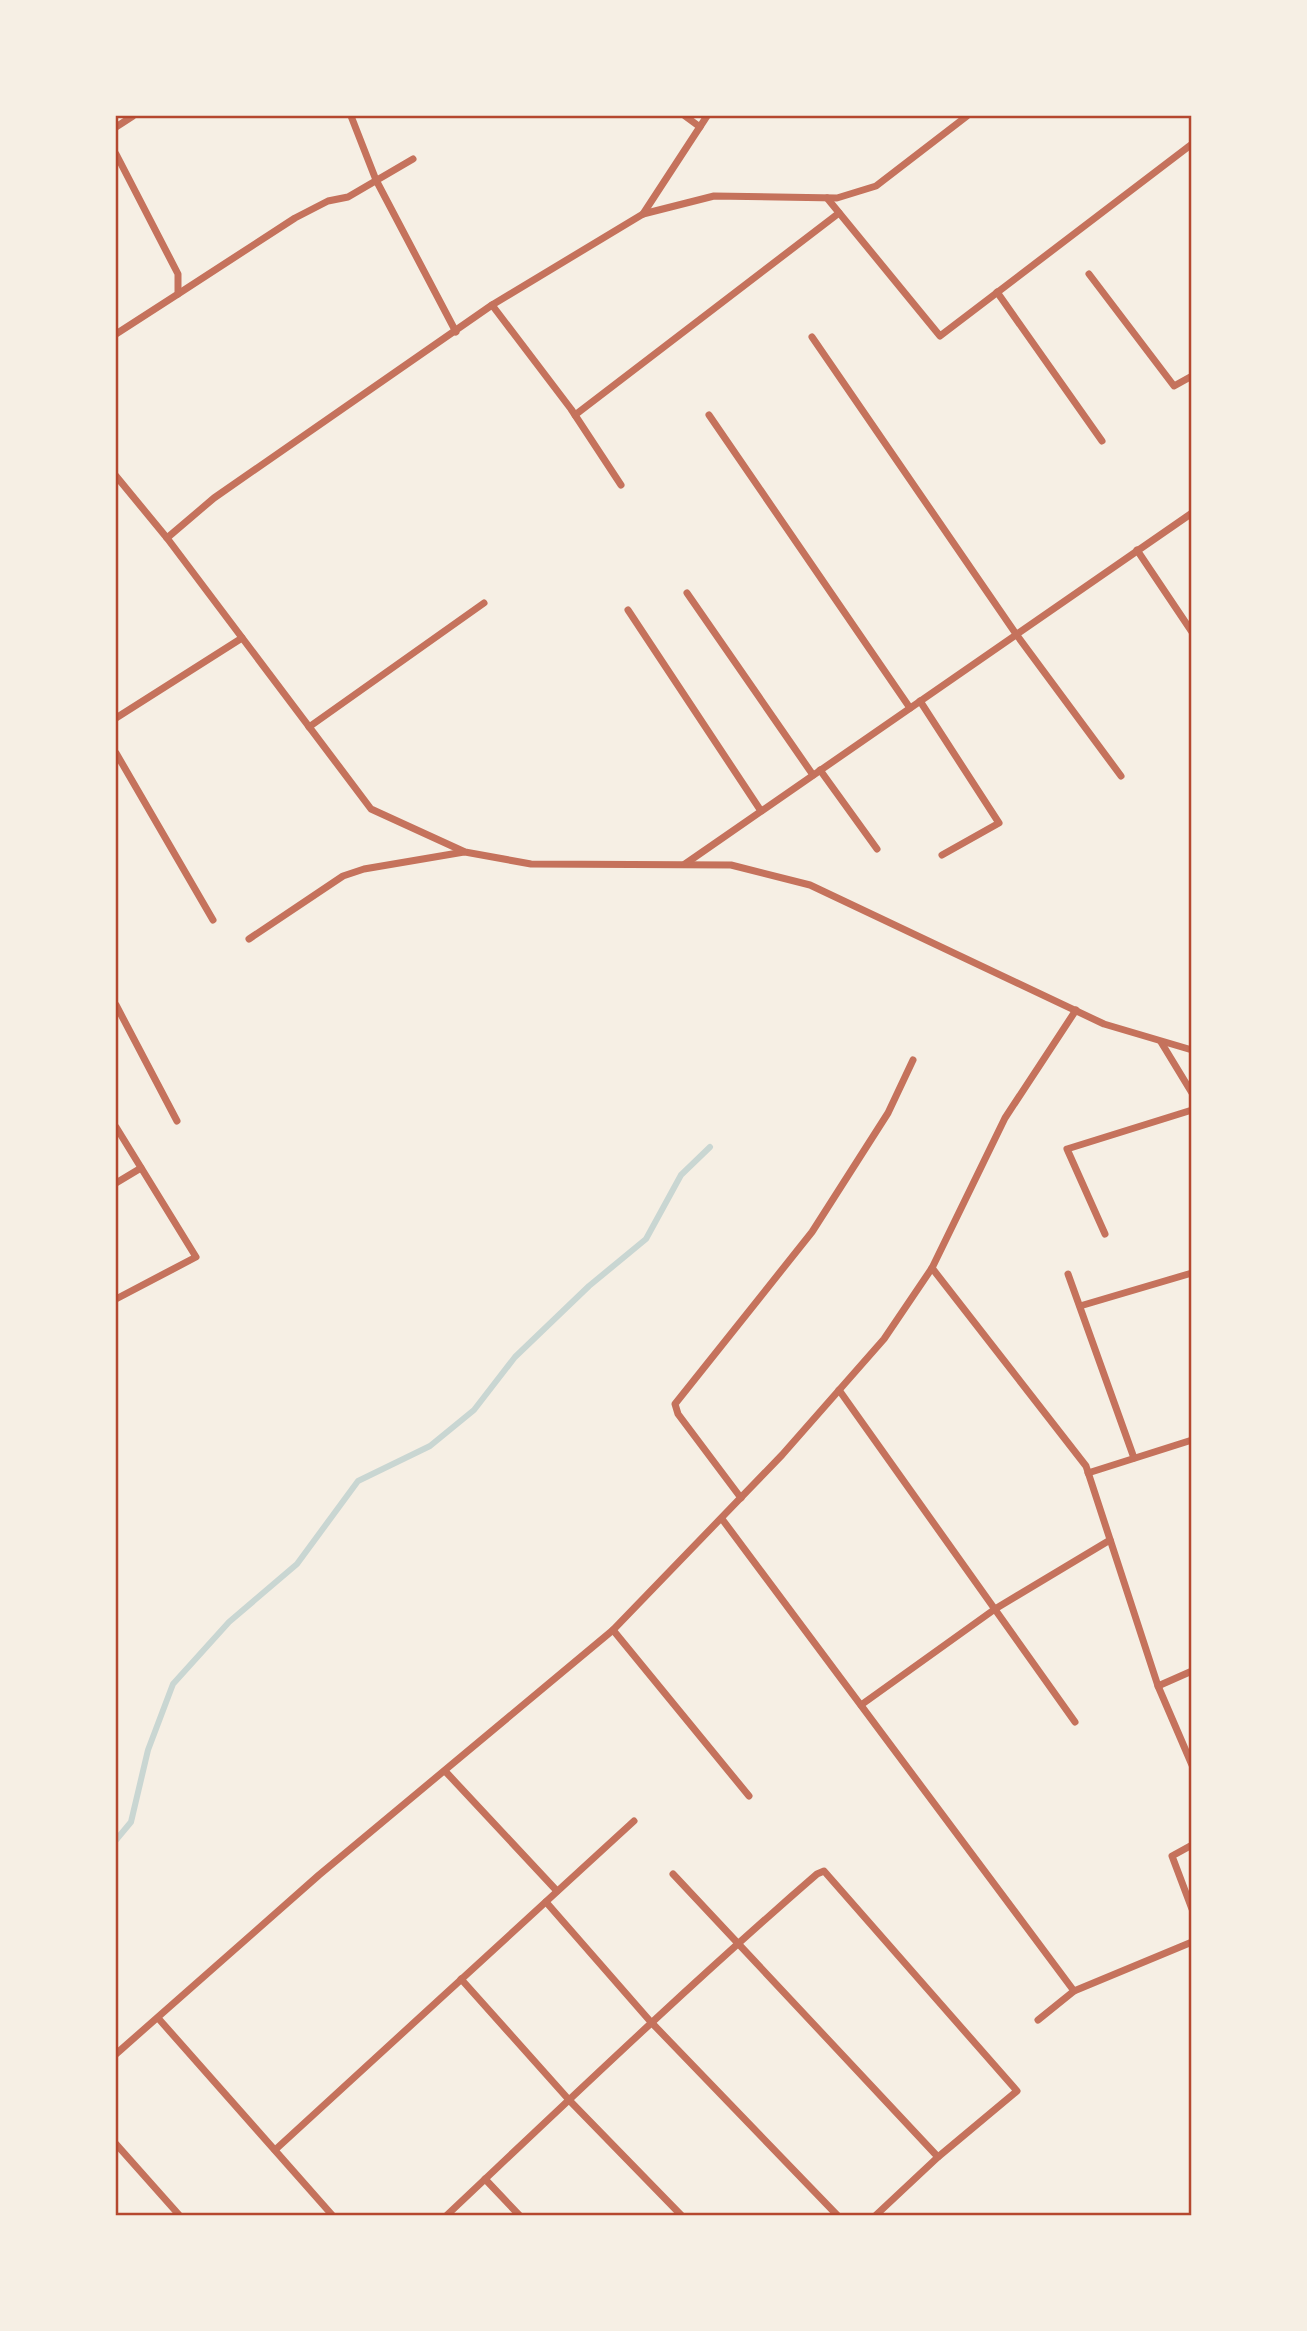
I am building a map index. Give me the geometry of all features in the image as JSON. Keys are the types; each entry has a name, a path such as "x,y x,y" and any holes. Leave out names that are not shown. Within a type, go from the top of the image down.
{"street":[{"path":"116,127 133,116"},
{"path":"351,116 376,180 456,332"},
{"path":"685,116 700,127"},
{"path":"643,214 707,116"},
{"path":"167,538 215,498 492,305 643,214 714,197 837,198 876,186 967,116"},
{"path":"827,198 940,336 1192,144"},
{"path":"116,154 178,274 178,294"},
{"path":"116,334 295,218 328,201 348,197 413,159"},
{"path":"575,415 839,213"},
{"path":"1089,274 1174,386 1192,376"},
{"path":"997,292 1102,441"},
{"path":"492,305 575,415 621,485"},
{"path":"812,337 1016,634 1121,776"},
{"path":"709,415 910,708"},
{"path":"116,476 167,538 371,809 465,852 531,864 731,865 810,885 1104,1024 1192,1050"},
{"path":"685,864 1192,513"},
{"path":"1137,550 1192,632"},
{"path":"687,593 817,773 877,849"},
{"path":"309,727 484,603"},
{"path":"628,610 761,811"},
{"path":"116,718 242,638"},
{"path":"920,701 999,823 942,855"},
{"path":"116,753 214,920"},
{"path":"249,939 342,876 364,869 465,852"},
{"path":"116,1005 177,1121"},
{"path":"116,2054 319,1875 613,1630 722,1519 884,1339 932,1268 1005,1118 1076,1010"},
{"path":"1161,1041 1192,1093"},
{"path":"741,1498 678,1414 675,1404 812,1232 888,1113 913,1060"},
{"path":"1105,1234 1067,1149 1192,1110"},
{"path":"116,1126 196,1257 116,1299"},
{"path":"116,1183 141,1168"},
{"path":"932,1268 1088,1474 1158,1686 1192,1765"},
{"path":"1068,1273 1134,1458"},
{"path":"1080,1306 1192,1273"},
{"path":"839,1390 1074,1722"},
{"path":"1088,1474 1192,1440"},
{"path":"722,1519 1074,1991"},
{"path":"861,1705 995,1609 1110,1539"},
{"path":"613,1630 749,1796"},
{"path":"1158,1686 1192,1671"},
{"path":"445,1771 557,1891"},
{"path":"275,2150 634,1821"},
{"path":"1192,1845 1172,1856 1192,1909"},
{"path":"446,2216 570,2101 650,2021 817,1874 824,1871 1017,2091 938,2157 875,2216"},
{"path":"673,1874 938,2157"},
{"path":"545,1902 650,2021 838,2216"},
{"path":"1038,2020 1074,1991 1192,1942"},
{"path":"461,1979 570,2101 682,2216"},
{"path":"158,2018 333,2216"},
{"path":"116,2144 180,2216"},
{"path":"485,2179 520,2216"}],"waterway":[{"path":"116,1840 131,1822 148,1750 173,1684 229,1622 297,1564 358,1481 430,1446 474,1410 515,1357 589,1286 646,1239 681,1175 710,1147"}]}
